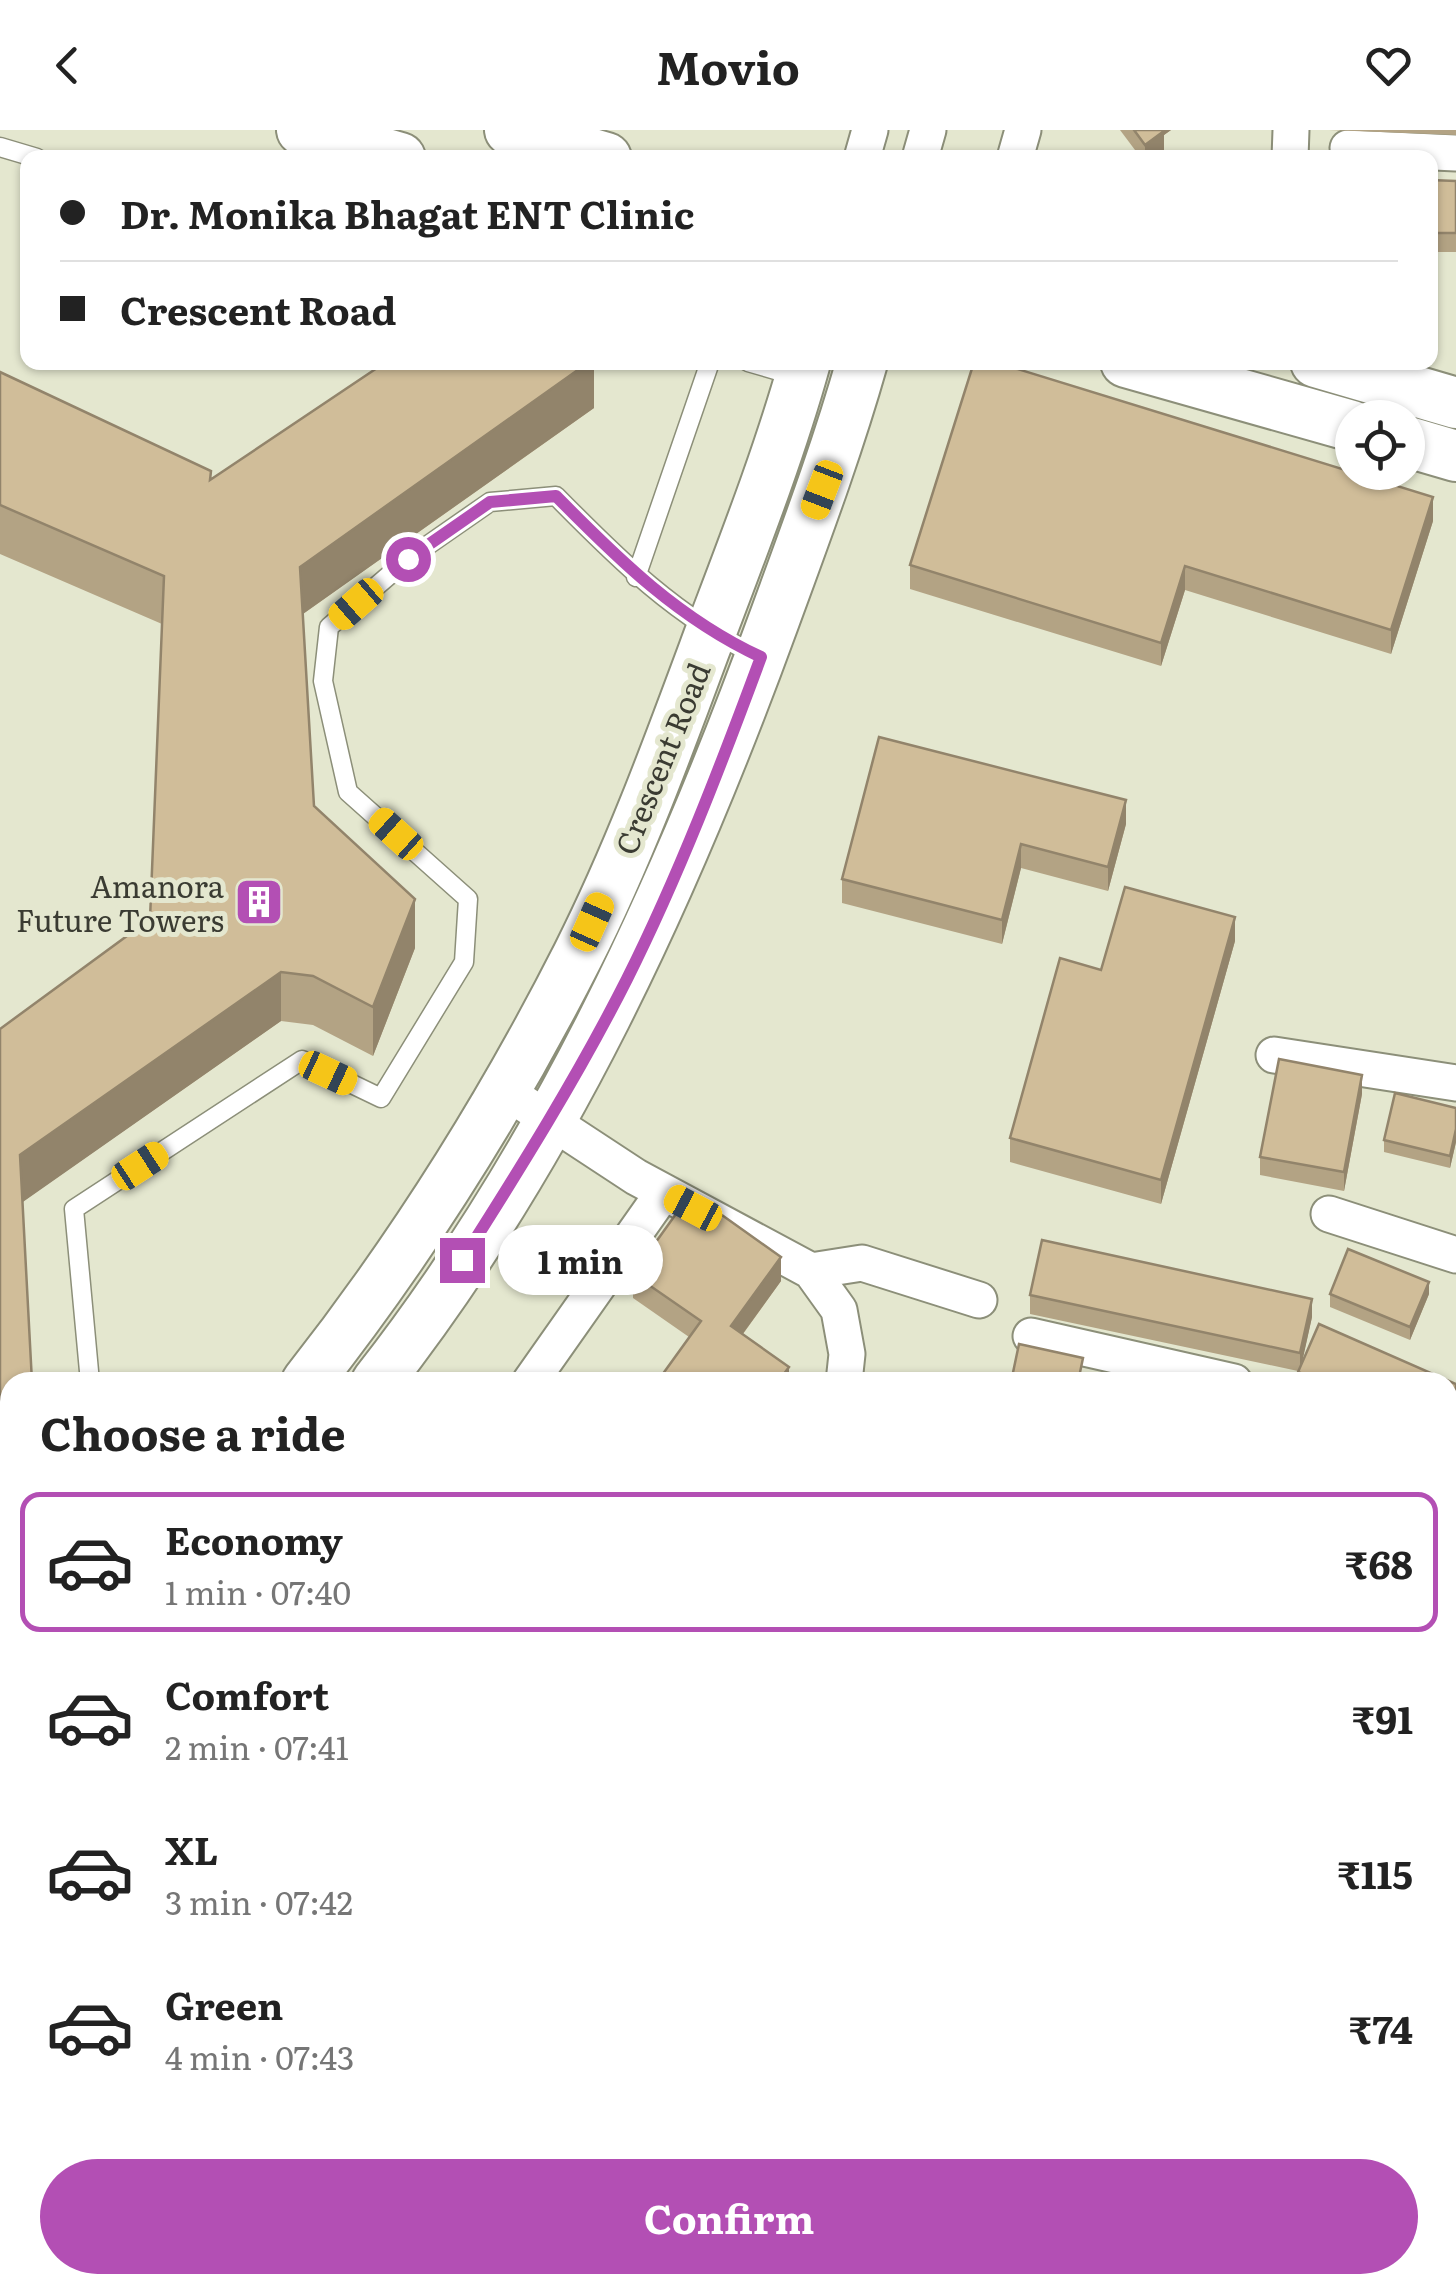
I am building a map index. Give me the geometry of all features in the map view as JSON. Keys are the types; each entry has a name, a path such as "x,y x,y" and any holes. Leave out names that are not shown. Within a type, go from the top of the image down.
{"main road":[{"path":"302,130 372,150"},
{"path":"510,130 579,150"},
{"name":"Crescent Road","path":"315,1372 360,1315 502,1089 578,954 663,762 783,438 803,370"},
{"name":"Crescent Road","path":"384,1372 518,1173 627,978 714,782 835,455 860,370"},
{"path":"1154,370 1335,421"},
{"path":"1343,370 1456,403"},
{"path":"1425,447 1456,456"}],"street":[{"path":"1348,148 1391,150"},
{"path":"1274,1055 1456,1083"},
{"path":"502,1089 664,1192 811,1272 839,1310 847,1354 845,1372"},
{"path":"537,1372 664,1192"},
{"path":"1329,1214 1456,1255"},
{"path":"811,1272 862,1263 979,1300"},
{"path":"1032,1336 1190,1372"}],"lane":[{"path":"636,577 707,370"},
{"path":"89,1372 74,1209 302,1060 381,1098 464,962 468,899 348,792 323,681 330,627 408,559 490,502 556,496 636,577 710,634 761,657"}],"building":[{"path":"1134,130 1163,130 1164,131 1145,145"},
{"path":"1438,180 1456,181 1456,233 1438,233"},
{"name":"Amanora Future Towers","path":"374,370 578,370 300,567 314,806 415,899 373,1007 313,976 281,972 20,1155 31,1372 0,1372 0,1029 150,919 164,576 0,505 0,372 211,471 210,480"},
{"path":"971,370 1021,370 1335,467 1335,490 1410,490 1433,497 1391,630 1185,566 1161,643 910,565"},
{"path":"879,737 1126,800 1108,867 1021,844 1002,920 842,879"},
{"path":"1125,887 1235,917 1161,1180 1010,1138 1060,958 1101,970"},
{"path":"1279,1059 1362,1075 1344,1172 1260,1157"},
{"path":"1395,1093 1456,1108 1450,1156 1384,1140"},
{"path":"691,1193 781,1257 731,1326 789,1367 785,1372 664,1372 701,1321 633,1274"},
{"path":"1042,1240 1312,1299 1300,1353 1030,1295"},
{"path":"1348,1249 1429,1282 1410,1327 1330,1294"},
{"path":"1319,1324 1429,1372 1298,1372"},
{"path":"1019,1344 1083,1358 1080,1372 1013,1372"}],"place":[{"name":"Amanora Future Towers","path":"259,902"}],"route":[{"path":"408,559 490,502 556,496 636,577 710,634 761,657 714,782 627,978 518,1173 462,1260"}]}
